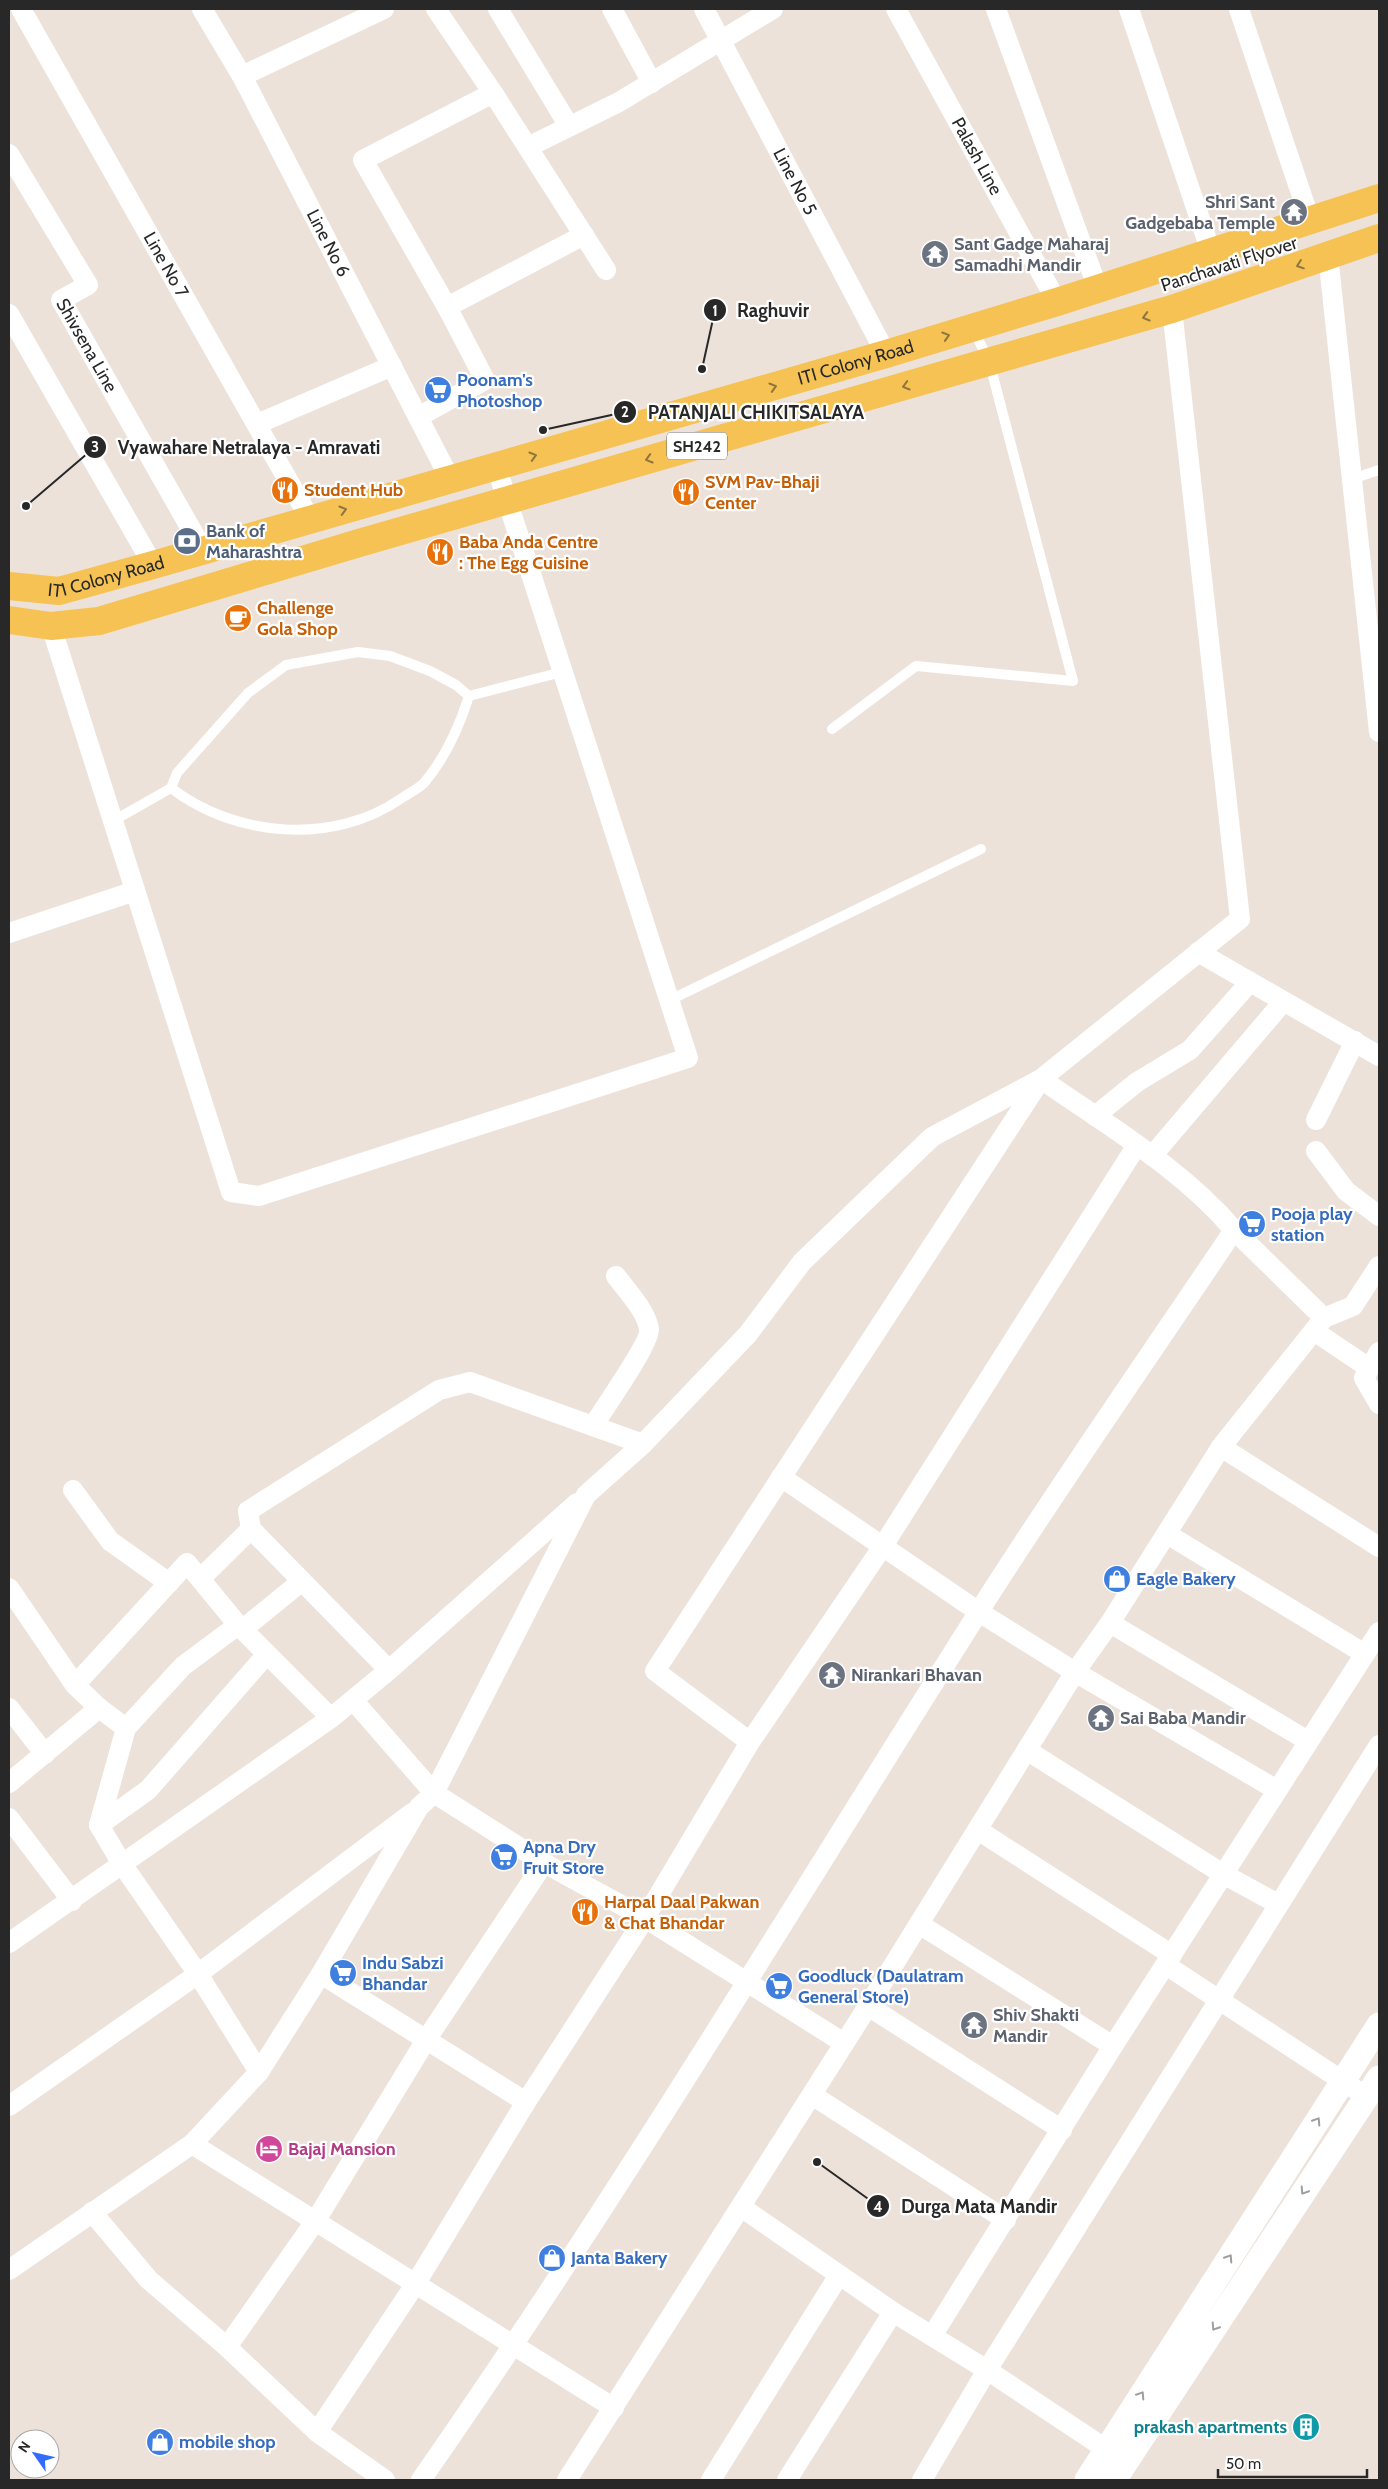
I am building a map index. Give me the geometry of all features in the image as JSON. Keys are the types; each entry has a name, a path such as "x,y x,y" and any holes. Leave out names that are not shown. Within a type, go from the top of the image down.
{"main road":[{"name":"ITI Colony Road","path":"9,586 59,591 886,354 1078,295 1379,198"},
{"name":"Panchavati Flyover","path":"1078,295 1100,304 1379,214"},
{"name":"SH242","path":"9,620 51,626 99,621 506,500 1172,310 1379,238"}],"street":[{"name":"Line No 7","path":"22,9 310,519"},
{"name":"Line No 6","path":"202,9 242,76 450,479"},
{"path":"242,76 384,9"},
{"path":"436,9 493,93 606,270"},
{"path":"498,9 569,126"},
{"path":"612,9 652,83"},
{"name":"Line No 5","path":"704,9 886,354"},
{"path":"528,147 652,83 773,9"},
{"name":"Palash Line","path":"896,9 1078,295"},
{"path":"996,9 1078,295"},
{"path":"1129,9 1210,252"},
{"path":"1239,9 1310,220"},
{"path":"418,417 485,380 447,307 363,160 493,93"},
{"name":"Shivsena Line","path":"9,154 88,285 62,300 203,550"},
{"path":"447,307 584,235"},
{"path":"1328,255 1379,732"},
{"path":"9,1944 72,1902 122,1864 331,1718 353,1700 642,1444 748,1334 802,1262 932,1137 1041,1079 1240,919 1172,310"},
{"path":"9,314 16,341 153,564"},
{"path":"256,424 392,366"},
{"path":"51,626 231,1192 259,1196 688,1058 496,466"},
{"path":"9,932 135,891"},
{"path":"1198,952 1283,1002 1356,1041 1379,1056"},
{"path":"1095,1116 1137,1082 1190,1050 1250,982"},
{"path":"317,2432 416,2283 526,2102 645,1918 750,1742 883,1546 1144,1150 1283,1002"},
{"path":"1316,1120 1356,1041"},
{"path":"1041,1079 1144,1150 1220,1213 1319,1325 1374,1360 1364,1378 1379,1404"},
{"path":"750,1742 655,1671 1041,1079"},
{"path":"1316,1151 1346,1191 1379,1216"},
{"path":"422,2480 516,2344 746,1984 979,1612 1234,1230"},
{"path":"567,2480 868,2006 1028,1751 1075,1672 1110,1623 1168,1534 1221,1447 1319,1325 1353,1306 1379,1266"},
{"path":"593,1426 644,1346 650,1330 646,1320 616,1276"},
{"path":"389,1670 251,1529 248,1511 439,1390 470,1382 642,1444"},
{"path":"1221,1447 1379,1547"},
{"path":"781,1477 979,1612 1075,1672 1277,1790"},
{"path":"73,1490 110,1541 168,1583"},
{"path":"9,2106 198,1974 419,1808 434,1793 586,1495"},
{"path":"201,1578 251,1529"},
{"path":"1168,1534 1365,1654"},
{"path":"75,1685 187,1563 241,1627 331,1718"},
{"path":"259,2072 198,1974 122,1864 98,1825 126,1728 182,1666 241,1627 302,1581"},
{"path":"9,1588 75,1685 99,1708 126,1728"},
{"path":"1110,1623 1308,1741"},
{"path":"932,2336 1113,2046 1379,1632"},
{"path":"98,1825 148,1790 267,1654"},
{"path":"353,1700 434,1793 544,1863 645,1918 746,1984 844,2044"},
{"path":"9,1708 46,1754"},
{"path":"9,1783 99,1708"},
{"path":"922,2480 987,2370 1379,1745"},
{"path":"1028,1751 1224,1874 1278,1904"},
{"path":"9,2270 192,2144 259,2072 321,1974 419,1808"},
{"path":"9,1818 72,1902"},
{"path":"978,1830 1169,1960 1220,1998 1343,2080 1373,2087 1115,2479"},
{"path":"227,2347 316,2220 426,2040 544,1863"},
{"path":"919,1924 1113,2046"},
{"path":"321,1974 526,2102"},
{"path":"868,2006 1062,2130"},
{"path":"1087,2480 1379,2025"},
{"path":"812,2095 1006,2220"},
{"path":"192,2144 516,2344 614,2408"},
{"path":"741,2207 893,2312 987,2370 1106,2449 1115,2479"},
{"path":"92,2212 149,2280 227,2347 317,2432 385,2480"},
{"path":"711,2480 839,2275"},
{"path":"787,2480 893,2312"}],"lane":[{"path":"832,729 916,666 1073,681 989,361 973,328"},
{"path":"1352,479 1379,470"},
{"path":"113,821 170,788 177,773 248,693 286,665 358,652 390,656 430,671 456,684 469,696"},
{"path":"469,696 562,672"},
{"path":"170,788 183,797 232,820 269,829 301,830 318,828 370,816 390,806 422,784 445,756 460,724 469,696"},
{"path":"670,1000 980,849"}],"place":[{"name":"Shri Sant Gadgebaba Temple","path":"1294,212"},
{"name":"Sant Gadge Maharaj Samadhi Mandir","path":"935,254"},
{"name":"Raghuvir","path":"702,369"},
{"name":"Poonam's Photoshop","path":"438,390"},
{"name":"PATANJALI CHIKITSALAYA","path":"543,430"},
{"name":"Student Hub","path":"285,490"},
{"name":"SVM Pav-Bhaji Center","path":"686,492"},
{"name":"Vyawahare Netralaya - Amravati","path":"26,506"},
{"name":"Bank of Maharashtra","path":"187,541"},
{"name":"Baba Anda Centre : The Egg Cuisine","path":"440,552"},
{"name":"Challenge Gola Shop","path":"238,618"},
{"name":"Pooja play station","path":"1252,1224"},
{"name":"Eagle Bakery","path":"1117,1579"},
{"name":"Nirankari Bhavan","path":"832,1675"},
{"name":"Sai Baba Mandir","path":"1101,1718"},
{"name":"Apna Dry Fruit Store","path":"504,1857"},
{"name":"Harpal Daal Pakwan & Chat Bhandar","path":"585,1912"},
{"name":"Indu Sabzi Bhandar","path":"343,1973"},
{"name":"Goodluck (Daulatram General Store)","path":"779,1986"},
{"name":"Shiv Shakti Mandir","path":"974,2025"},
{"name":"Bajaj Mansion","path":"269,2149"},
{"name":"Durga Mata Mandir","path":"817,2162"},
{"name":"Janta Bakery","path":"552,2258"},
{"name":"prakash apartments","path":"1306,2427"},
{"name":"mobile shop","path":"160,2442"}]}
